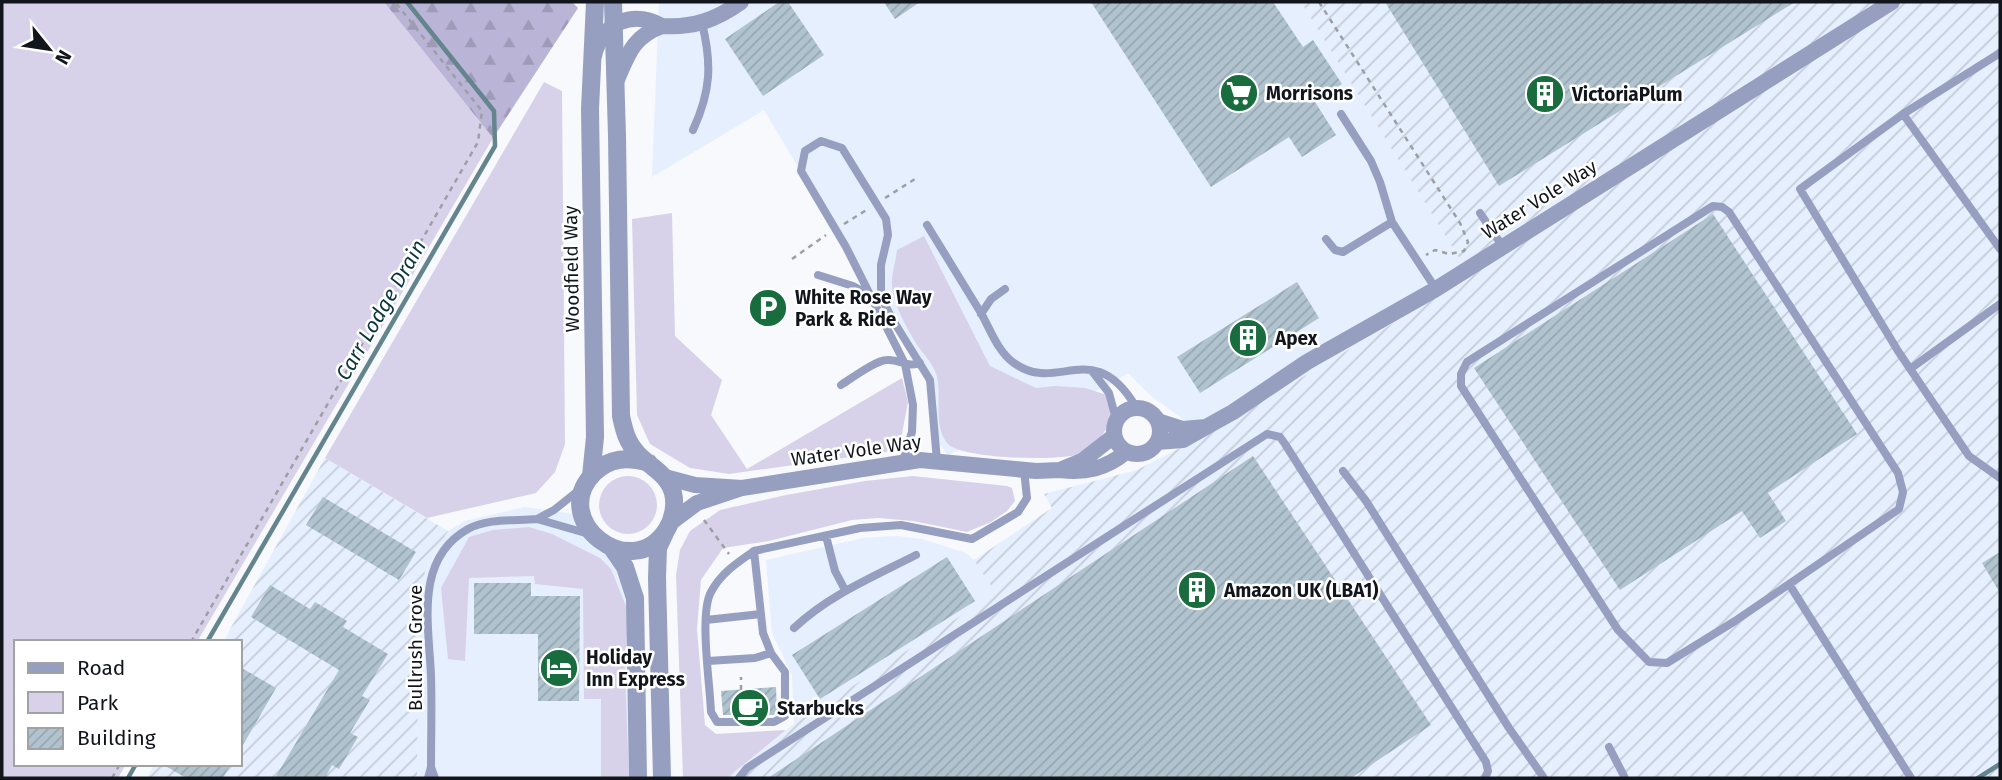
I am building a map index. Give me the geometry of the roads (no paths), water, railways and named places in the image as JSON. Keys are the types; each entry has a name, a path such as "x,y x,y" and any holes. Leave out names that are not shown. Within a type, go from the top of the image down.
{"street":[{"name":"Woodfield Way","path":"589,479 595,437 591,271 592,62 595,2"},
{"path":"613,2 621,416 625,436 636,453 665,477 673,492 674,509 658,548 662,778"},
{"path":"614,25 624,19 638,17 662,26 679,27 702,23 720,16 741,2"},
{"name":"Water Vole Way","path":"1157,442 1183,440 1233,412 1307,362 1436,289 1892,2"},
{"name":"Woodfield Way","path":"592,62 599,43 614,25"},
{"path":"615,83 639,37 662,26"},
{"path":"1136,407 1150,411 1158,421 1160,429 1157,442 1146,453 1126,452 1114,436 1116,419 1128,409 1136,407"},
{"path":"1158,421 1183,429 1206,427"},
{"name":"Water Vole Way","path":"1059,470 1082,461 1114,436"},
{"name":"Water Vole Way","path":"668,528 697,503 742,488 903,461 937,461 1024,470 1089,471 1106,465 1126,452"},
{"path":"649,463 631,458 612,461 602,466 589,479 583,492 582,514 589,531 612,548 633,551 651,545 668,528"},
{"name":"Water Vole Way","path":"665,477 695,485 742,488"},
{"path":"612,548 628,574 635,598 638,778"}],"lane":[{"path":"693,130 709,88 710,66 702,23"},
{"path":"2000,53 1903,114 1800,188 1910,369 1969,456 2000,478"},
{"path":"1341,114 1371,161 1392,222 1436,289"},
{"path":"1903,114 2000,249"},
{"path":"903,461 912,432 913,405 905,364 835,229 801,171 805,151 821,141 842,148 887,219 888,235 881,265 881,289 885,305 930,380 937,461"},
{"path":"1713,206 1722,207 1729,212 1898,473 1903,492 1899,509 1788,584 1667,663 1649,662 1618,630 1461,386 1461,374 1467,362 1713,206"},
{"path":"1480,213 1503,247"},
{"path":"1326,239 1335,250 1343,252 1392,222"},
{"path":"928,225 996,341 1013,363 1031,371 1054,373 1079,368 1103,372 1128,394 1136,407"},
{"path":"818,275 853,286 869,295"},
{"path":"981,314 990,299 1005,289"},
{"path":"1910,369 2000,304"},
{"path":"841,385 883,360 911,366 920,363"},
{"path":"1092,371 1109,393 1116,419"},
{"path":"739,778 747,768 1266,434 1280,438 1293,456 1486,762 1488,771 1485,778"},
{"path":"754,551 764,633 771,653 785,672 785,716 774,722 717,722 711,712 705,610 710,592 728,569 754,551 860,528 901,525 972,539 1018,512 1027,498 1024,470"},
{"path":"1343,471 1366,501 1509,729 1544,778"},
{"name":"Bullrush Grove","path":"537,519 554,510 589,479"},
{"name":"Bullrush Grove","path":"428,778 431,767 431,682 427,607 429,583 439,556 454,539 470,528 488,523 537,519 595,536"},
{"path":"827,536 835,571 845,590"},
{"path":"794,628 813,610 845,590 916,555"},
{"path":"1788,584 1911,778"},
{"path":"706,620 761,614"},
{"path":"708,660 755,658 771,653"},
{"path":"1609,747 1625,778"},
{"name":"Bullrush Grove","path":"431,767 435,778"}],"waterway":[{"name":"Carr Lodge Drain","path":"208,640 495,146 494,111 407,2"},
{"path":"1978,778 2000,764"},
{"name":"Carr Lodge Drain","path":"128,778 135,766"}],"place":[{"name":"Morrisons","path":"1239,93"},
{"name":"VictoriaPlum","path":"1545,94"},
{"name":"White Rose Way Park & Ride","path":"768,308"},
{"name":"Apex","path":"1248,338"},
{"name":"Amazon UK (LBA1)","path":"1197,590"},
{"name":"Holiday Inn Express","path":"559,668"},
{"name":"Starbucks","path":"750,708"}]}
